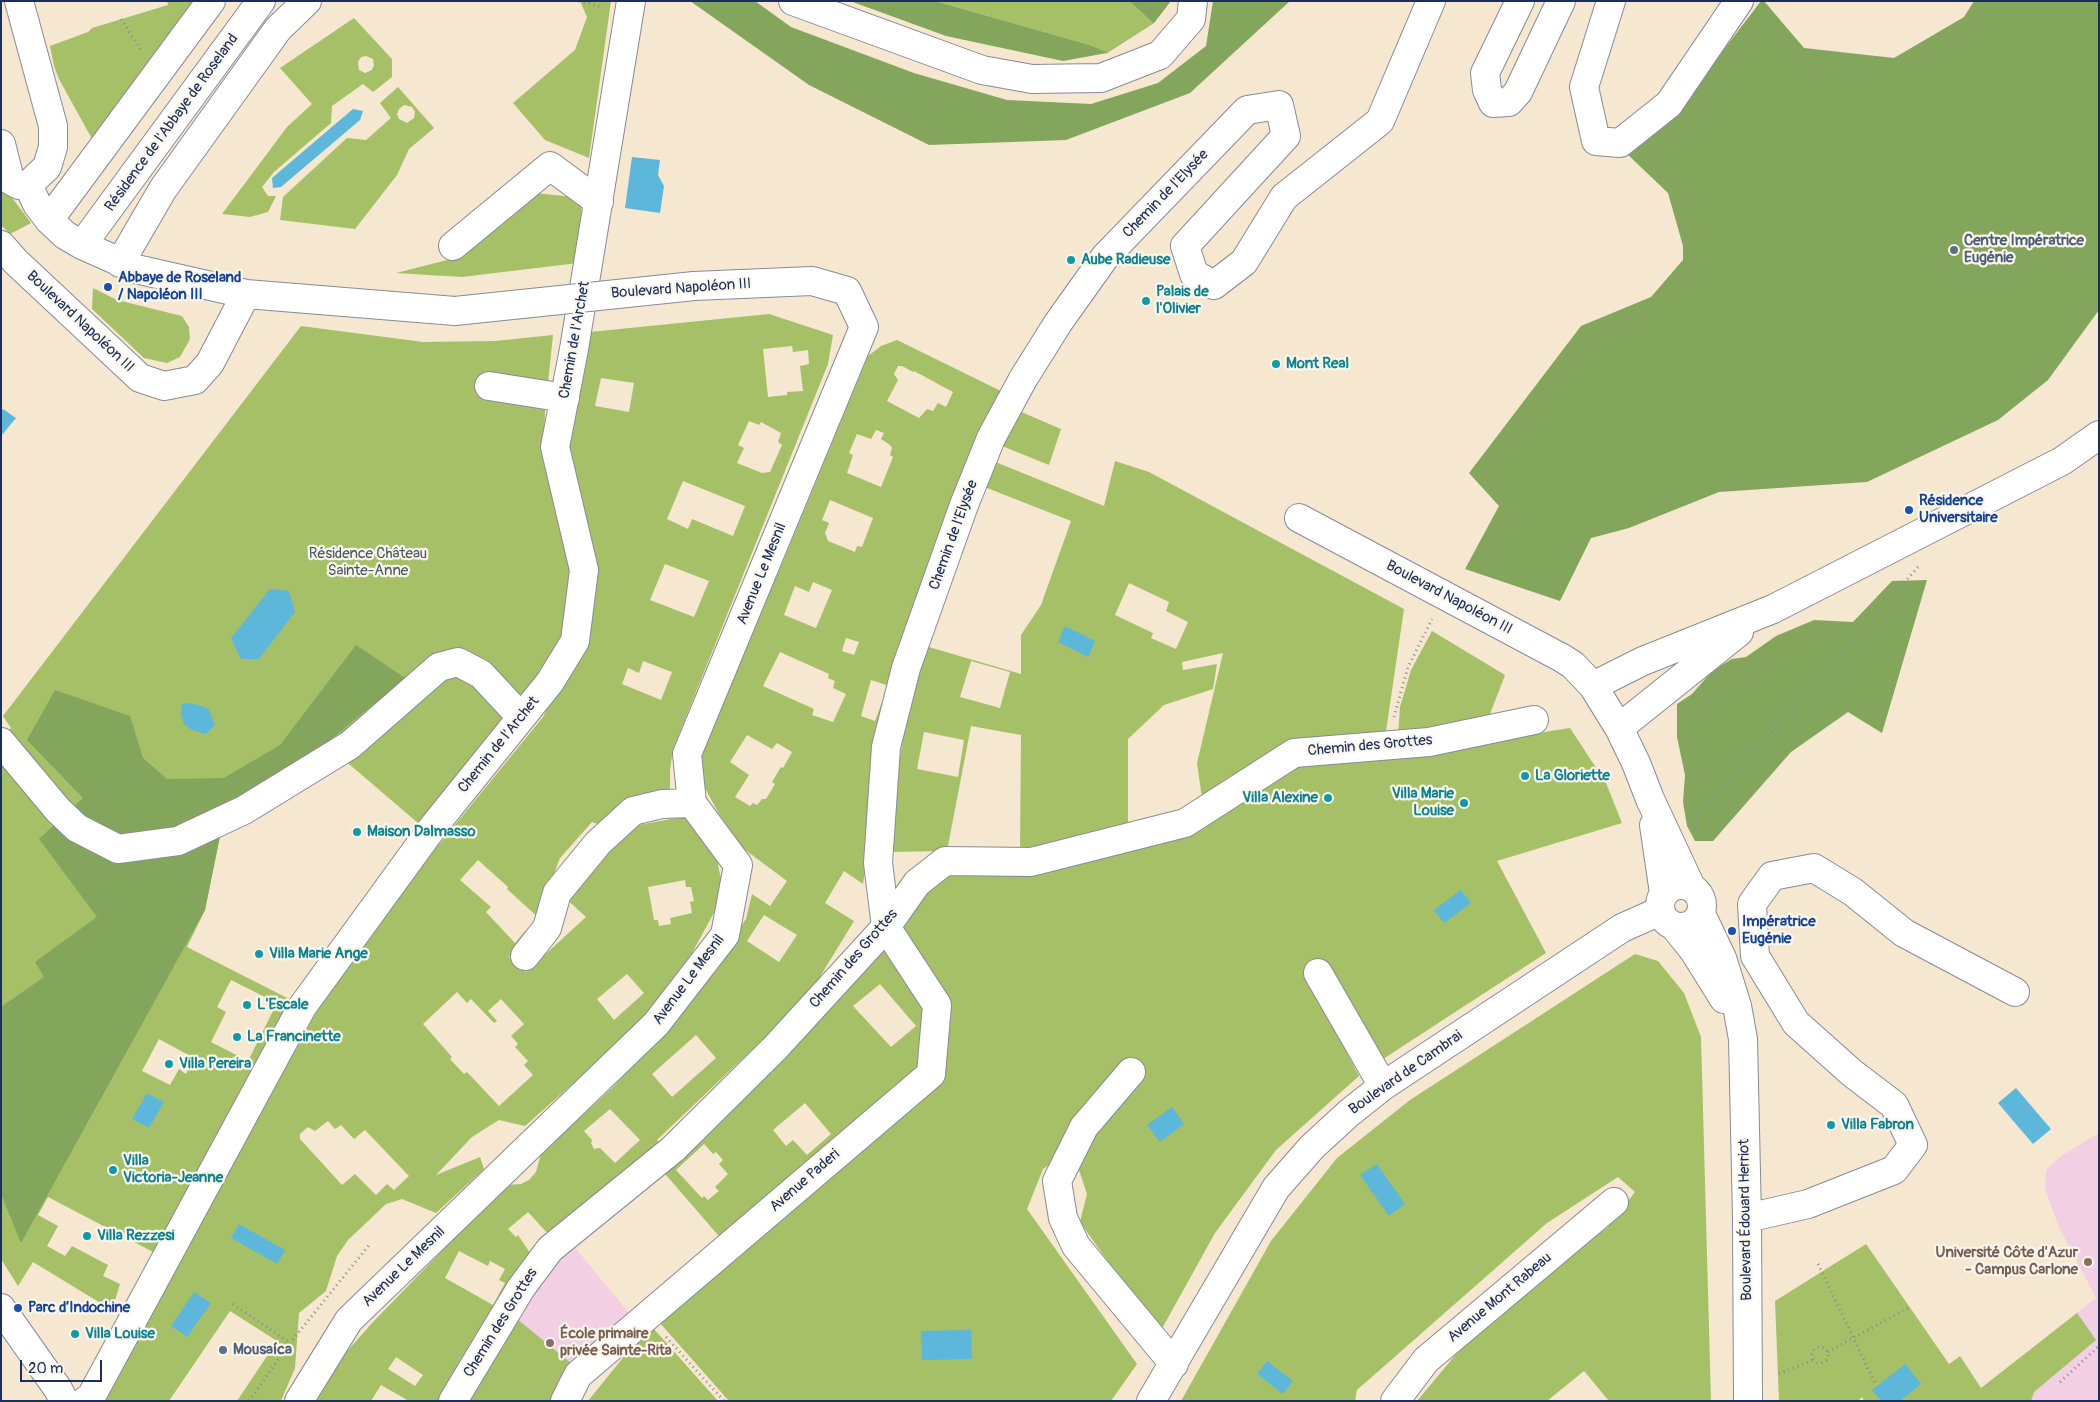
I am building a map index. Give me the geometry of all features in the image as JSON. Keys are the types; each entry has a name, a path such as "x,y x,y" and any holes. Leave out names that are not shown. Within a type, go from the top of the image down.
{"street":[{"path":"1,144 10,180 19,185 28,185 47,167 52,147 53,126 19,1"},
{"path":"49,220 211,1"},
{"name":"Résidence de l'Abbaye de Roseland","path":"82,246 261,1"},
{"path":"120,263 174,173 278,29 307,1"},
{"name":"Chemin de l'Archet","path":"85,1401 91,1397 96,1388 302,1007 433,827 550,682 575,641 584,570 555,447 599,202 631,1"},
{"path":"792,1 982,70 1032,79 1101,78 1160,55 1190,19 1192,1"},
{"name":"Chemin de l'Elysée","path":"886,927 878,863 886,747 906,668 964,505 991,438 1023,379 1058,323 1105,256 1247,110 1279,105 1286,136 1184,246 1194,274 1214,285 1244,262 1284,197 1380,121 1431,1"},
{"path":"1520,1 1484,72 1487,90 1492,103 1509,102 1518,92 1560,1"},
{"path":"1612,1 1584,87 1596,141 1620,142 1669,104 1739,1"},
{"path":"453,246 550,166 599,202"},
{"name":"Boulevard Napoléon III","path":"28,185 37,204 49,220 82,246 136,269 246,294 455,311 694,286 812,281 847,291"},
{"name":"Boulevard Napoléon III","path":"6,254 140,378 164,386 195,380 210,363 246,294"},
{"name":"Avenue Le Mesnil","path":"299,1401 349,1320 656,1024 725,934 738,865 692,802 688,754 864,326 847,291"},
{"path":"489,386 565,398"},
{"path":"1593,686 1643,661 1773,609 2062,461 2099,435"},
{"name":"Boulevard Napoléon III","path":"1299,518 1573,665 1593,686 1619,728 1636,763 1650,799"},
{"path":"1619,728 1726,640 1773,609"},
{"path":"1,742 58,810 77,828 118,849 178,841 244,810 350,745 439,667 458,662 481,674 520,717"},
{"name":"Chemin des Grottes","path":"453,1401 520,1288 550,1249 674,1149 775,1048 886,927 917,883 945,861 1031,862 1185,823 1294,753 1429,742 1534,720"},
{"path":"1650,799 1692,887 1701,898 1701,914 1690,926 1666,910 1650,799"},
{"path":"525,956 547,928 557,892 598,843 633,811 662,804 692,802"},
{"path":"1747,1218 1808,1204 1894,1170 1913,1145 1894,1105 1852,1073 1796,1023 1754,956 1752,904 1772,876 1814,868 1853,892 1904,932 2015,992"},
{"path":"1666,910 1669,887 1677,885 1692,887"},
{"name":"Boulevard Édouard Herriot","path":"1666,910 1713,979 1743,1039"},
{"name":"Boulevard de Cambrai","path":"1152,1401 1276,1188 1312,1147 1348,1113 1383,1086 1622,928 1666,910"},
{"name":"Boulevard Édouard Herriot","path":"1701,914 1722,958 1737,1006 1743,1039 1747,1218 1748,1401"},
{"name":"Avenue Paderi","path":"565,1401 578,1375 931,1074 937,1005 886,927"},
{"path":"1318,973 1383,1086"},
{"path":"1131,1072 1084,1127 1057,1181 1063,1218 1076,1246 1174,1364"},
{"name":"Avenue Mont Rabeau","path":"1395,1401 1426,1360 1614,1202"},
{"path":"1,1308 58,1389 64,1401"}],"path":[{"path":"121,19 156,75"},
{"path":"1696,833 1696,818 1923,562"},
{"path":"1390,745 1396,708 1408,667 1444,595"},
{"path":"249,1401 290,1342 370,1244"},
{"path":"1818,1264 1875,1383"},
{"path":"233,1304 290,1342"},
{"path":"1828,1352 1909,1307"},
{"path":"647,1316 724,1401"},
{"path":"2060,1382 2099,1346"},
{"path":"1817,1348 1824,1348 1828,1352 1828,1358 1825,1362 1820,1364 1813,1360 1812,1354 1817,1348"},
{"path":"1779,1374 1813,1360"}],"shaded area":[{"name":"Université Côte d'Azur - Campus Carlone","path":"2099,1133 2099,1401 1965,1401 2096,1298 2058,1225 2045,1188 2046,1170 2061,1156"},
{"name":"École primaire privée Sainte-Rita","path":"572,1244 634,1319 577,1368 479,1371 523,1293"}],"green space":[{"path":"167,1 195,1 92,139 59,79 50,46 88,32 92,28 168,5"},
{"path":"580,1 611,1 589,158 545,140 513,103 575,50 587,17"},
{"path":"690,1 755,1 791,27 914,73 1007,100 1091,104 1158,83 1206,46 1213,1 1290,1 1190,93 1066,140 929,145 809,85"},
{"path":"850,1 935,1 1090,45 1107,52 1153,23 1129,1 1171,1 1154,23 1107,53 1063,61 946,36"},
{"path":"935,1 1129,1 1153,23 1107,52 1090,45"},
{"path":"1761,1 1764,1 1804,48 1894,58 1964,17 1974,1 2099,1 2099,310 2048,380 1998,420 1867,482 1719,492 1629,528 1591,538 1560,601 1465,569 1499,506 1469,473 1581,326 1651,297 1683,260 1683,246 1668,193 1624,151 1676,112"},
{"path":"354,18 392,59 392,77 373,92 363,84 332,106 331,123 274,172 262,187 268,196 276,196 268,212 250,217 222,214 287,127 312,104 280,68","holes":["366,56 373,59 374,65 372,70 365,73 359,70 358,62 361,57"]},
{"path":"398,87 434,128 409,149 397,175 355,229 280,220 283,197 347,138 366,140 391,118 380,103","holes":["404,105 412,107 415,112 414,118 407,123 399,119 397,114 399,109"]},
{"path":"1,183 31,223 10,234 1,225"},
{"path":"536,193 582,198 578,263 462,277 396,273 459,257"},
{"path":"93,288 117,300 182,316 189,327 190,339 180,357 167,363 144,358 92,309"},
{"path":"769,314 833,335 828,364 673,749 670,770 670,792 602,826 592,822 560,858 550,884 546,917 509,957 526,972 586,917 562,895 623,828 687,816 717,860 722,898 692,953 644,1016 586,1072 525,1126 499,1120 472,1137 436,1175 480,1157 484,1169 436,1213 402,1199 386,1204 348,1240 337,1256 326,1291 299,1313 295,1368 281,1401 237,1401 277,1341 230,1311 169,1401 100,1401 336,977 404,877 441,842 543,717 588,627 565,460 590,332","holes":["792,346 793,352 808,350 809,364 800,366 803,391 787,392 787,395 768,397 763,349","601,378 634,383 629,412 595,406","749,421 759,425 761,422 781,433 778,442 782,445 770,472 762,473 737,463 744,448 738,445","683,481 745,506 733,536 692,519 688,529 667,519","665,564 709,581 694,617 650,600","643,661 672,672 661,700 622,684 628,668 639,673","478,860 541,920 528,933 525,931 515,943 486,912 491,907 460,880","685,880 686,887 691,887 694,901 690,902 692,913 670,918 671,924 659,926 658,920 654,920 648,887","627,974 644,993 614,1020 597,999","457,992 467,1003 471,999 494,1023 497,1021 488,1011 501,999 524,1024 511,1036 518,1044 515,1047 528,1061 524,1065 533,1075 499,1106 467,1072 464,1074 450,1059 452,1057 423,1024","328,1121 335,1129 341,1125 354,1139 365,1130 409,1176 394,1190 387,1184 376,1195 355,1174 342,1185 300,1139 300,1134 308,1127 315,1131"]},
{"name":"Résidence Château Sainte-Anne","path":"301,326 423,342 495,341 553,335 545,412 544,460 570,560 574,586 564,628 551,660 418,823 342,758 220,836 205,910 187,947 295,1002 155,1253 48,1197 38,1215 58,1226 47,1246 65,1256 72,1246 108,1265 103,1276 120,1284 112,1310 33,1262 18,1286 1,1259 1,738 11,728 3,716","holes":["231,980 277,1003 248,1061 211,1042 226,1012 217,1007","159,1039 194,1058 186,1074 179,1069 170,1085 142,1071"]},
{"path":"897,340 1007,394 896,688 871,680 861,716 875,721 882,702 893,705 863,884 844,871 825,903 854,921 818,980 768,1044 762,1040 657,1140 663,1147 550,1236 528,1212 508,1229 516,1237 518,1235 532,1256 444,1401 409,1401 381,1385 371,1401 311,1401 325,1376 373,1322 506,1185 521,1184 529,1180 536,1172 541,1154 612,1088 666,1032 699,988 746,919 752,894 770,906 787,881 744,849 719,814 701,781 699,757 785,557 868,356 881,346","holes":["898,366 902,366 953,392 946,407 938,403 933,411 927,409 919,418 887,401 898,380 894,374","876,430 884,433 881,439 890,445 892,448 890,455 893,457 881,487 847,473 853,455 849,453 857,434 871,439","830,500 873,518 862,547 857,546 855,552 828,541 825,533 829,523 822,520","813,582 832,590 816,628 784,615 795,586 809,592","846,638 859,642 854,655 842,651","780,652 829,674 828,678 835,681 833,688 846,694 833,722 812,715 814,709 763,686","747,735 772,749 777,743 792,752 772,782 775,784 766,799 762,799 757,805 753,803 750,806 735,797 749,775 730,762","764,915 797,935 779,962 747,941","696,1035 716,1058 672,1097 652,1074","610,1109 640,1140 615,1163 600,1148 594,1149 591,1143 592,1140 584,1131","459,1251 488,1266 490,1261 505,1269 499,1280 505,1283 493,1305 445,1278","396,1357 423,1375 415,1386 388,1369"]},
{"path":"1019,411 1061,429 1049,465 1002,446"},
{"path":"993,461 1104,506 1115,461 1149,472 1404,609 1385,738 1292,747 1203,805 1197,763 1223,653 1182,662 1183,670 1217,664 1213,689 1164,705 1128,739 1128,827 1020,852 1021,735 971,726 947,851 885,852 907,713 922,645 1021,674 1021,635 1041,605 1071,521 982,486","holes":["1129,583 1169,602 1166,611 1188,622 1176,649 1151,638 1153,633 1115,615","971,661 1010,672 1000,708 960,697","924,732 964,740 958,777 917,769"]},
{"path":"1927,580 1882,733 1848,712 1791,752 1713,841 1695,841 1687,826 1683,802 1685,775 1677,737 1677,704 1692,694 1713,670 1732,659 1746,657 1776,636 1814,620 1853,622 1892,581"},
{"path":"1432,631 1505,675 1487,722 1398,736 1400,707 1411,670"},
{"path":"356,645 405,678 329,741 212,815 220,836 205,910 21,1243 1,1194 1,1007 44,977 35,962 97,917 39,839 83,798 27,740 55,690 130,716 143,758 167,779 224,778 280,745"},
{"path":"1570,728 1606,783 1622,823 1497,861 1546,953 1380,1061 1329,964 1309,981 1359,1076 1276,1150 1215,1233 1159,1334 1080,1222 1087,1194 1079,1170 1060,1157 1043,1169 1027,1209 1137,1364 1111,1401 729,1401 659,1322 905,1112 945,1039 897,922 947,868 1053,865 1298,761 1428,750"},
{"path":"881,939 900,963 926,1014 925,1046 916,1071 724,1242 660,1168","holes":["880,984 916,1026 891,1047 853,1006","805,1103 831,1134 807,1155 793,1140 786,1146 773,1130","704,1144 713,1154 716,1152 723,1160 719,1164 728,1174 715,1187 719,1191 708,1200 704,1196 702,1198 676,1170"]},
{"path":"1635,954 1658,961 1684,993 1701,1037 1711,1401 1609,1401 1584,1371 1547,1401 1417,1401 1482,1323 1550,1268 1607,1228 1635,1192 1618,1177 1547,1223 1357,1390 1355,1401 1181,1401 1271,1241 1337,1158 1410,1100"},
{"path":"1866,1244 1949,1364 1960,1356 1981,1388 2077,1313 2096,1340 2034,1392 2031,1401 1864,1401 1862,1397 1858,1401 1779,1401 1775,1301"},
{"path":"511,1314 577,1368 558,1401 463,1401"},
{"path":"654,1329 718,1401 588,1401 626,1354"}],"water":[{"path":"353,109 363,111 360,120 281,187 273,188 272,178"},
{"path":"632,157 660,160 658,175 664,186 660,213 625,208"},
{"path":"3,409 16,418 1,436 1,411"},
{"path":"270,589 289,591 295,612 259,659 241,659 231,638"},
{"path":"1065,626 1095,641 1088,657 1058,642"},
{"path":"190,703 208,708 215,725 206,734 192,730 184,724 181,714 182,704"},
{"path":"1461,890 1471,903 1444,923 1434,910"},
{"path":"2016,1088 2051,1129 2033,1144 1998,1103"},
{"path":"147,1093 164,1102 149,1128 132,1119"},
{"path":"1172,1107 1184,1124 1160,1142 1147,1125"},
{"path":"1377,1164 1405,1204 1389,1216 1360,1175"},
{"path":"239,1224 285,1250 277,1264 231,1238"},
{"path":"194,1292 211,1303 187,1337 171,1326"},
{"path":"971,1330 972,1359 922,1360 921,1331"},
{"path":"1267,1361 1293,1381 1283,1394 1257,1374"},
{"path":"1905,1364 1921,1384 1900,1401 1881,1401 1872,1390"}],"place":[{"name":"Centre Impératrice Eugénie","path":"1954,250"},
{"name":"Aube Radieuse","path":"1071,260"},
{"name":"Abbaye de Roseland / Napoléon III","path":"108,287"},
{"name":"Palais de l'Olivier","path":"1146,301"},
{"name":"Mont Real","path":"1276,364"},
{"name":"Résidence Universitaire","path":"1909,510"},
{"name":"La Gloriette","path":"1525,776"},
{"name":"Villa Alexine","path":"1328,798"},
{"name":"Villa Marie Louise","path":"1464,803"},
{"name":"Maison Dalmasso","path":"357,832"},
{"name":"Impératrice Eugénie","path":"1732,931"},
{"name":"Villa Marie Ange","path":"259,954"},
{"name":"L'Escale","path":"247,1005"},
{"name":"La Francinette","path":"237,1037"},
{"name":"Villa Pereira","path":"169,1064"},
{"name":"Villa Fabron","path":"1831,1125"},
{"name":"Villa Victoria-Jeanne","path":"113,1170"},
{"name":"Villa Rezzesi","path":"87,1236"},
{"name":"Université Côte d'Azur - Campus Carlone","path":"2088,1262"},
{"name":"Parc d’Indochine","path":"18,1308"},
{"name":"Villa Louise","path":"75,1334"},
{"name":"École primaire privée Sainte-Rita","path":"550,1343"},
{"name":"Mousaíca","path":"223,1350"}]}
